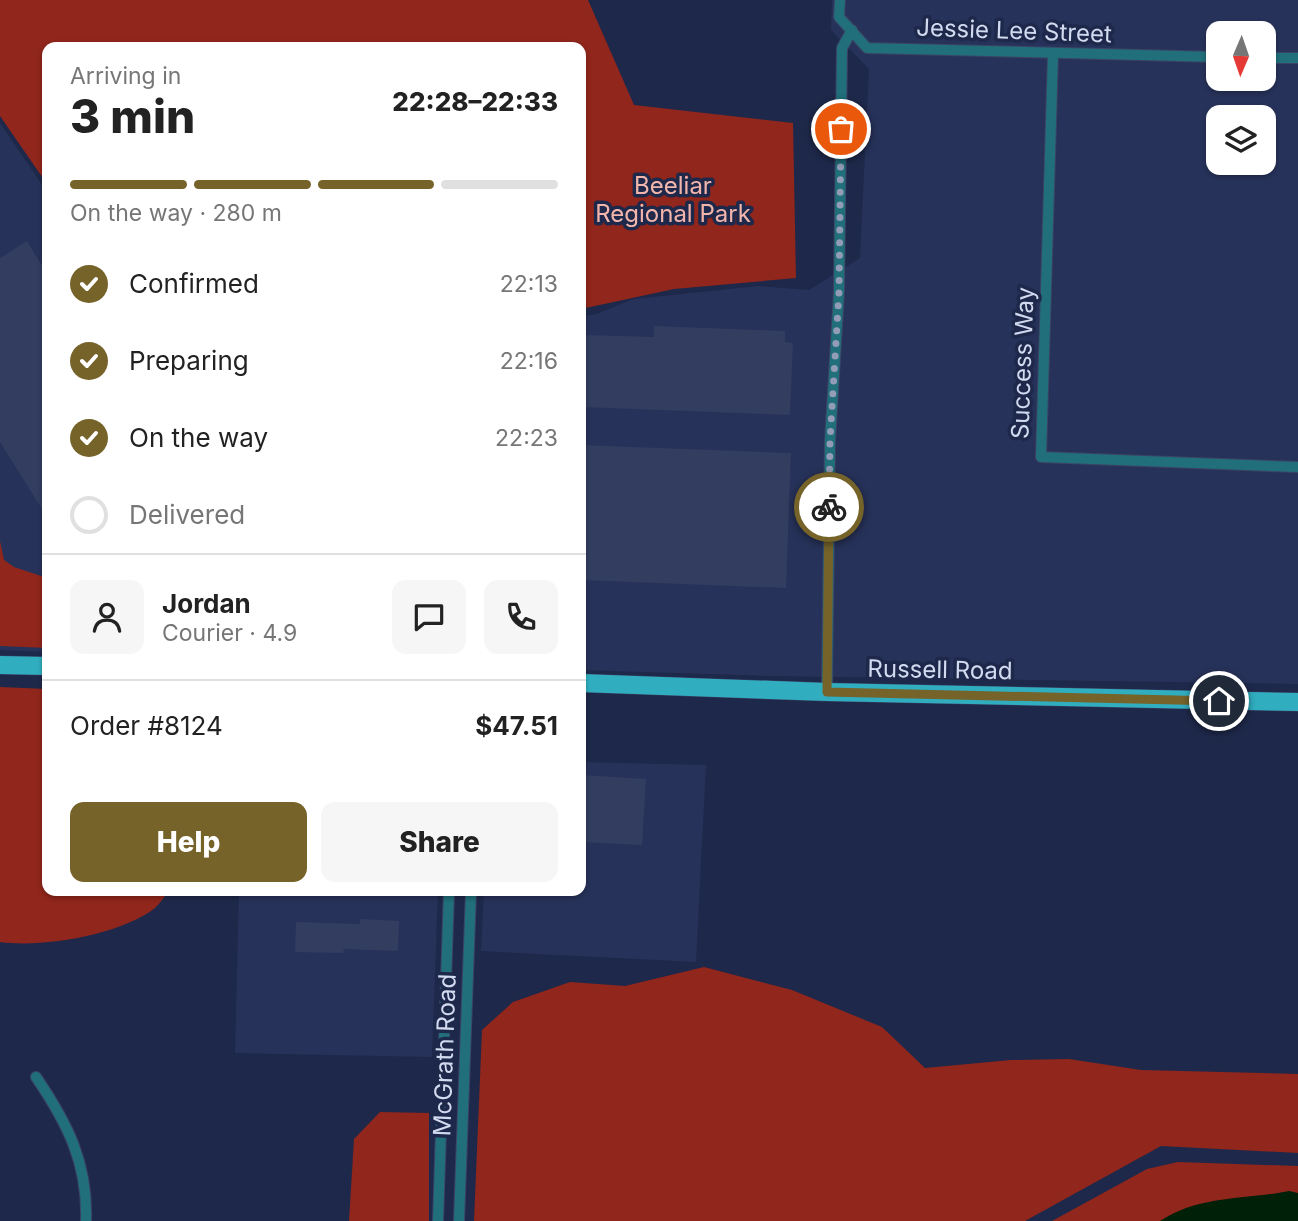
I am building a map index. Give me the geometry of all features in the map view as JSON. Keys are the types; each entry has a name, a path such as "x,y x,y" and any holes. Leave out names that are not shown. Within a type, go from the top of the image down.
{"main road":[{"path":"0,665 42,666"},
{"name":"Russell Road","path":"586,683 827,692 1298,702"}],"street":[{"path":"827,692 830,441 839,292 842,48 852,30 839,17 840,0"},
{"name":"Jessie Lee Street","path":"852,30 867,48 1206,57"},
{"name":"Success Way","path":"1053,54 1041,457 1298,467"},
{"path":"1276,58 1298,58"},
{"name":"McGrath Road","path":"438,1221 449,896"},
{"name":"McGrath Road","path":"459,1221 471,896"},
{"path":"36,1077 72,1137 87,1191 86,1221"}],"shaded area":[{"path":"832,0 1298,0 1298,684 769,676 586,670 586,316 634,299 759,286 809,290 860,258 869,69 831,30"},
{"path":"0,123 42,185 42,652 0,650"},
{"path":"586,762 706,765 696,962 481,951 484,896 586,896"},
{"path":"239,896 438,896 432,1057 235,1053"},
{"path":"1289,1191 1298,1193 1298,1221 1160,1221 1207,1202"}],"green space":[{"name":"Beeliar Regional Park","path":"0,0 588,0 634,105 793,123 796,278 674,289 586,308 586,42 42,42 42,177 0,116"},
{"path":"0,541 4,560 14,567 42,576 42,648 0,646"},
{"path":"0,687 42,689 42,896 165,896 155,908 140,917 102,932 59,941 0,942"},
{"path":"704,967 792,990 882,1027 925,1068 1011,1060 1069,1059 1141,1070 1298,1074 1298,1153 1161,1146 1025,1221 474,1221 482,1030 513,1002 570,982 625,986"},
{"path":"380,1112 429,1113 429,1221 349,1221 354,1139"},
{"path":"1178,1162 1298,1166 1298,1221 1052,1221 1147,1169"}],"building":[{"path":"27,241 42,266 42,509 0,442 0,258"},
{"path":"654,326 785,331 785,342 793,343 790,415 586,407 586,335 654,337"},
{"path":"586,445 791,453 786,588 586,580"},
{"path":"586,775 646,779 642,845 586,842"},
{"path":"360,919 399,921 398,951 344,949 343,953 295,952 296,922 360,924"}],"way so far":[{"path":"829,507 839,292 841,129"}],"route":[{"path":"829,507 827,692 1219,701"}]}
